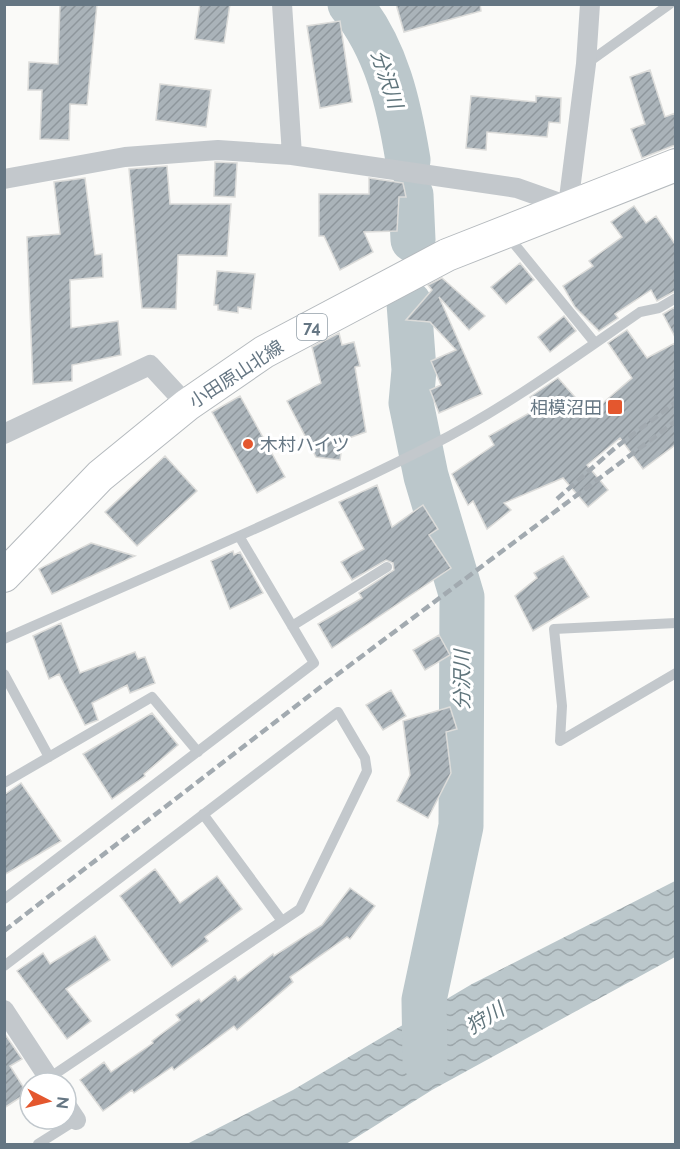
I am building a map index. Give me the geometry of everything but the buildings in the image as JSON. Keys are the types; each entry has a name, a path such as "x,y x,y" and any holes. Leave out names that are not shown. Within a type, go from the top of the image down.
{"main road":[{"name":"小田原山北線","path":"4,576 100,476 187,405 264,352 447,255 675,165"}],"street":[{"path":"282,4 292,155"},
{"path":"4,179 124,157 218,150 292,155 517,188 568,206 586,64 590,4"},
{"path":"4,434 150,365 187,405"},
{"path":"4,1010 44,1071"}],"lane":[{"path":"586,64 670,4"},
{"path":"505,232 595,344"},
{"path":"4,639 239,536 431,446 520,395 640,312 659,308 675,298"},
{"path":"4,899 314,663 239,536"},
{"path":"292,626 387,567"},
{"path":"675,623 554,629 562,706 560,741 675,673"},
{"path":"4,674 49,757"},
{"path":"4,783 152,697 198,752"},
{"path":"4,966 338,712 365,758 367,771 300,909 63,1071"},
{"path":"203,814 282,921"},
{"path":"38,1144 52,1131"}],"water":[{"name":"狩川","path":"675,881 675,957 432,1090 346,1144 187,1144 293,1090 472,984"}],"waterway":[{"name":"分沢川","path":"350,4 363,21 390,78 408,160"},
{"name":"分沢川","path":"411,195 413,240"},
{"name":"分沢川","path":"409,303 414,370 411,403 426,476 462,597 461,826 424,1000 425,1061"}],"railway":[{"path":"557,499 615,448 676,402"},
{"path":"4,931 322,686 676,421"}],"place":[{"name":"相模沼田","path":"615,407"},
{"name":"木村ハイツ","path":"248,444"}]}
